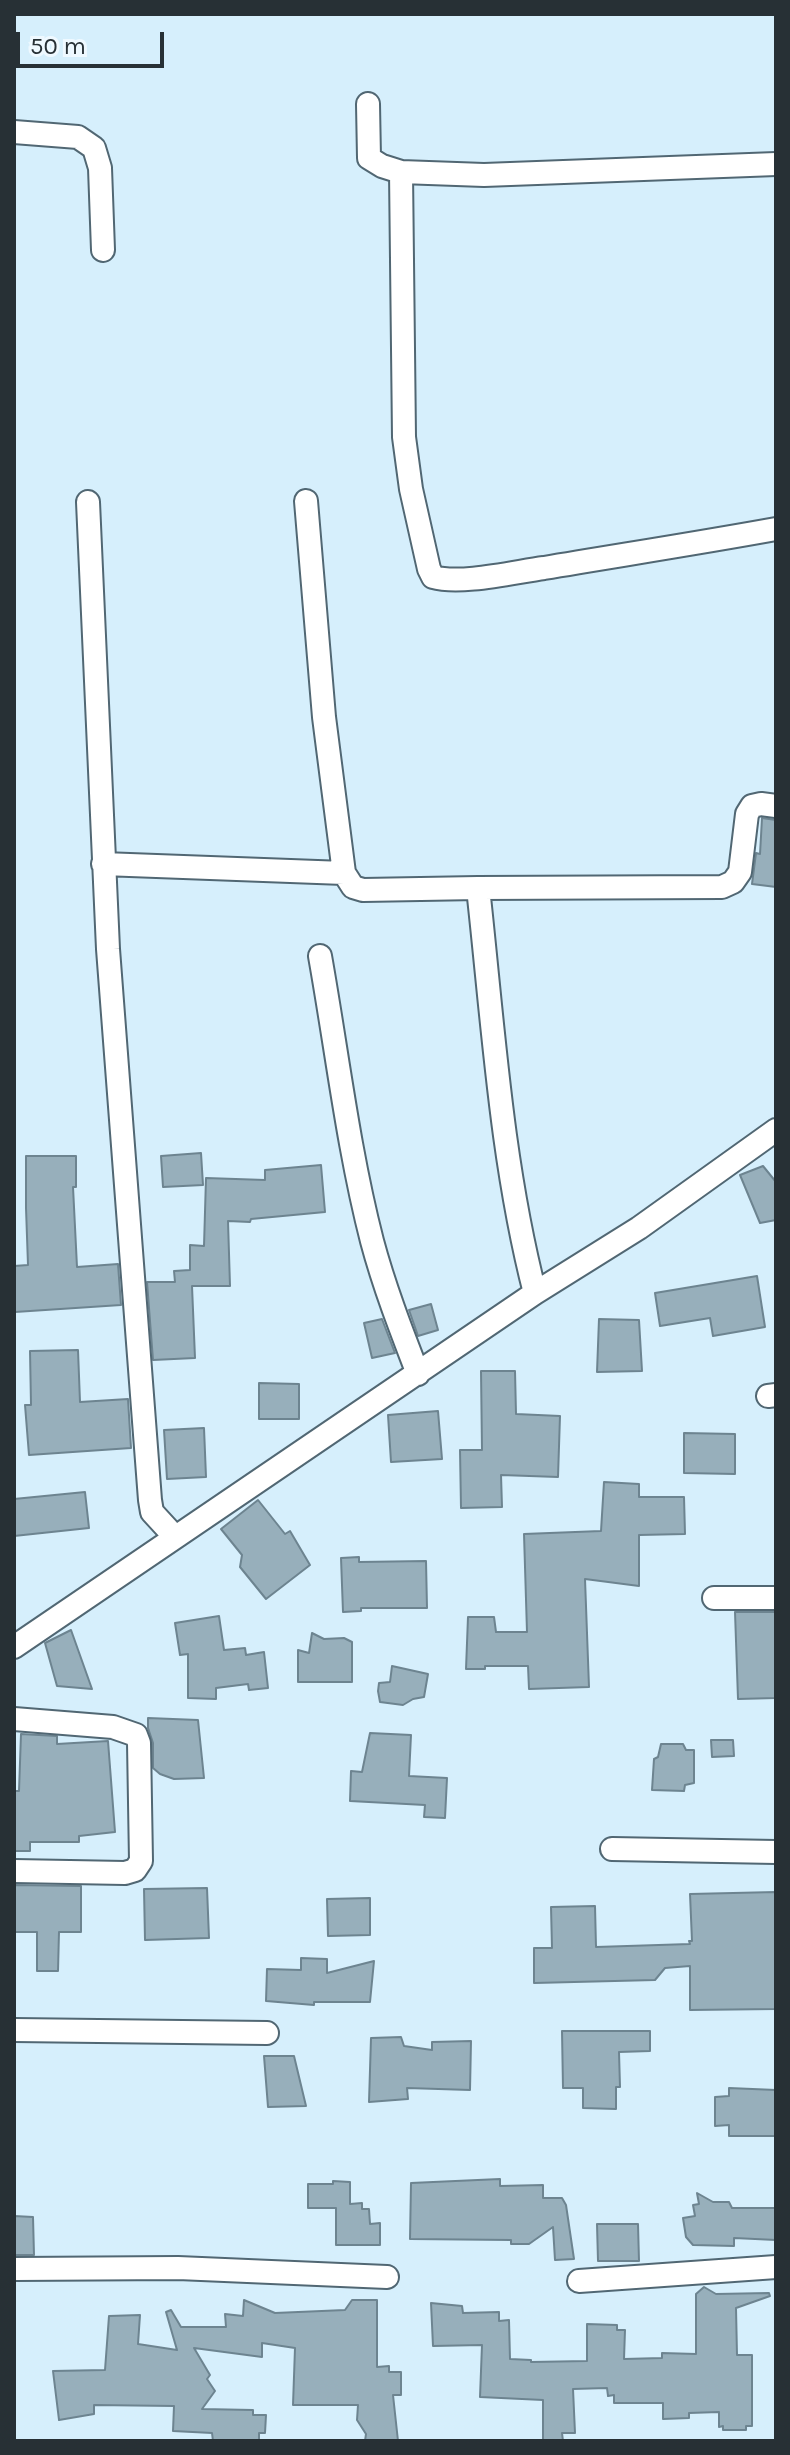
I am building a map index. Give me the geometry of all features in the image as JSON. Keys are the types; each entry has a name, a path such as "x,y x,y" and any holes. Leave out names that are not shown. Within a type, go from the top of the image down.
{"street":[{"path":"368,104 369,158 401,172 484,175 776,164"},
{"path":"14,132 78,137 94,148 100,168 103,250"},
{"path":"401,172 404,437 411,489 433,577 446,581 505,574 776,529"},
{"path":"306,501 324,717 344,873 353,887 363,890 722,887 733,882 740,872 747,814 752,806 776,806"},
{"path":"88,502 103,864 116,1073 150,1500 152,1512 175,1537"},
{"path":"103,864 344,873"},
{"path":"478,888 506,1135 517,1211 535,1293"},
{"path":"320,956 360,1191 393,1310 418,1374"},
{"path":"14,1647 535,1293 639,1228 776,1130"},
{"path":"714,1598 776,1598"},
{"path":"14,1719 113,1727 136,1735 139,1743 141,1861 135,1870 125,1873 14,1871"},
{"path":"612,1849 776,1852"},
{"path":"14,2030 267,2033"},
{"path":"579,2281 776,2267"},
{"path":"14,2269 178,2268 387,2277"}],"building":[{"path":"762,818 776,820 776,887 752,884 756,853 760,854"},
{"path":"201,1153 203,1185 163,1187 161,1156"},
{"path":"26,1156 76,1156 76,1187 73,1187 77,1267 118,1264 121,1305 15,1312 14,1266 28,1265"},
{"path":"321,1165 325,1212 251,1219 250,1222 228,1221 230,1286 192,1286 195,1358 153,1360 147,1282 175,1282 174,1271 190,1270 190,1245 204,1246 206,1178 265,1180 265,1170"},
{"path":"763,1166 776,1182 776,1220 760,1223 740,1175"},
{"path":"757,1276 765,1327 713,1336 710,1318 660,1326 655,1293"},
{"path":"431,1304 438,1330 418,1336 409,1310"},
{"path":"382,1319 395,1353 372,1358 364,1323"},
{"path":"599,1319 639,1320 642,1371 597,1372"},
{"path":"78,1350 80,1402 128,1399 131,1448 29,1455 25,1405 31,1405 30,1351"},
{"path":"481,1371 515,1371 516,1414 560,1416 558,1477 501,1475 502,1507 461,1508 460,1450 482,1450"},
{"path":"259,1383 299,1384 299,1419 259,1419"},
{"path":"438,1411 442,1459 391,1462 388,1415"},
{"path":"204,1428 206,1477 167,1479 164,1430"},
{"path":"684,1433 735,1434 735,1474 684,1473"},
{"path":"604,1482 639,1484 639,1497 684,1497 685,1534 639,1535 639,1586 585,1579 589,1687 529,1689 528,1666 466,1669 468,1617 494,1617 496,1632 527,1632 524,1534 601,1531"},
{"path":"85,1492 89,1528 14,1536 14,1499"},
{"path":"258,1500 285,1534 290,1531 310,1565 266,1599 240,1567 242,1555 221,1529"},
{"path":"359,1557 359,1562 426,1561 427,1608 361,1608 361,1611 343,1612 341,1558"},
{"path":"735,1612 776,1612 776,1698 738,1699"},
{"path":"219,1616 224,1650 245,1648 246,1655 264,1652 268,1688 249,1690 248,1684 216,1688 216,1699 188,1698 188,1654 180,1655 175,1623"},
{"path":"71,1630 92,1689 57,1686 45,1643"},
{"path":"312,1633 324,1639 344,1638 352,1642 352,1682 298,1682 298,1650 309,1653"},
{"path":"392,1666 428,1674 424,1697 403,1705 380,1702 379,1683 390,1682"},
{"path":"148,1718 198,1720 204,1778 174,1779 153,1768 153,1743"},
{"path":"370,1733 411,1735 409,1776 447,1778 445,1818 424,1817 425,1805 350,1801 351,1771 362,1772"},
{"path":"21,1734 57,1736 57,1744 108,1741 115,1832 79,1836 79,1842 30,1842 30,1851 14,1851 14,1791 19,1791"},
{"path":"711,1740 733,1740 734,1756 712,1757"},
{"path":"661,1744 683,1744 686,1750 694,1750 694,1783 685,1785 684,1791 652,1790 654,1759 658,1757"},
{"path":"14,1885 81,1886 81,1932 59,1932 58,1971 37,1971 37,1932 14,1932"},
{"path":"207,1888 209,1938 145,1940 144,1889"},
{"path":"776,1892 776,2009 690,2010 690,1966 665,1968 655,1980 534,1983 534,1948 552,1948 551,1907 595,1906 596,1947 690,1944 690,1894"},
{"path":"370,1898 370,1935 328,1936 327,1899"},
{"path":"301,1958 327,1959 327,1973 374,1961 370,2002 314,2002 314,2005 266,2001 267,1969 301,1970"},
{"path":"562,2031 650,2031 650,2051 619,2052 620,2087 616,2087 616,2109 583,2108 583,2088 563,2088"},
{"path":"401,2037 404,2046 432,2050 432,2042 471,2041 470,2090 407,2088 408,2099 369,2102 371,2038"},
{"path":"264,2056 294,2056 306,2106 268,2107"},
{"path":"729,2088 776,2090 776,2136 729,2136 729,2125 715,2126 715,2097 729,2096"},
{"path":"500,2179 500,2186 543,2185 543,2198 562,2198 566,2205 574,2259 555,2260 553,2227 529,2244 511,2244 511,2240 410,2239 411,2183"},
{"path":"333,2181 350,2182 350,2204 362,2203 362,2209 369,2209 370,2224 380,2223 380,2245 336,2245 336,2208 308,2208 308,2184 333,2184"},
{"path":"697,2193 713,2202 729,2202 732,2208 776,2208 776,2240 734,2238 734,2246 693,2245 686,2237 683,2218 695,2216 693,2205 699,2204"},
{"path":"14,2216 33,2217 34,2255 14,2255"},
{"path":"597,2224 638,2224 639,2261 598,2261"},
{"path":"704,2287 716,2294 769,2293 770,2296 736,2308 737,2355 752,2355 752,2426 746,2426 746,2430 723,2430 723,2426 719,2427 719,2412 689,2413 689,2418 663,2419 663,2403 614,2403 614,2395 608,2396 607,2388 573,2389 575,2433 562,2433 563,2441 543,2441 543,2400 480,2397 482,2345 433,2346 431,2303 462,2306 463,2313 499,2312 499,2321 509,2320 510,2359 531,2362 587,2361 587,2324 617,2325 617,2330 625,2330 624,2359 662,2358 662,2353 696,2354 696,2294"},
{"path":"244,2300 275,2313 345,2310 352,2300 377,2300 377,2367 389,2366 389,2372 401,2372 401,2395 393,2395 398,2441 365,2441 366,2434 357,2420 358,2405 293,2405 295,2348 262,2343 262,2357 194,2348 210,2375 207,2379 215,2391 202,2409 253,2410 253,2415 266,2415 265,2433 259,2433 259,2441 213,2441 212,2433 173,2431 174,2406 94,2405 94,2414 59,2420 53,2371 105,2370 109,2316 140,2315 138,2344 177,2350 166,2312 171,2310 181,2327 226,2327 225,2314 243,2316"}]}
